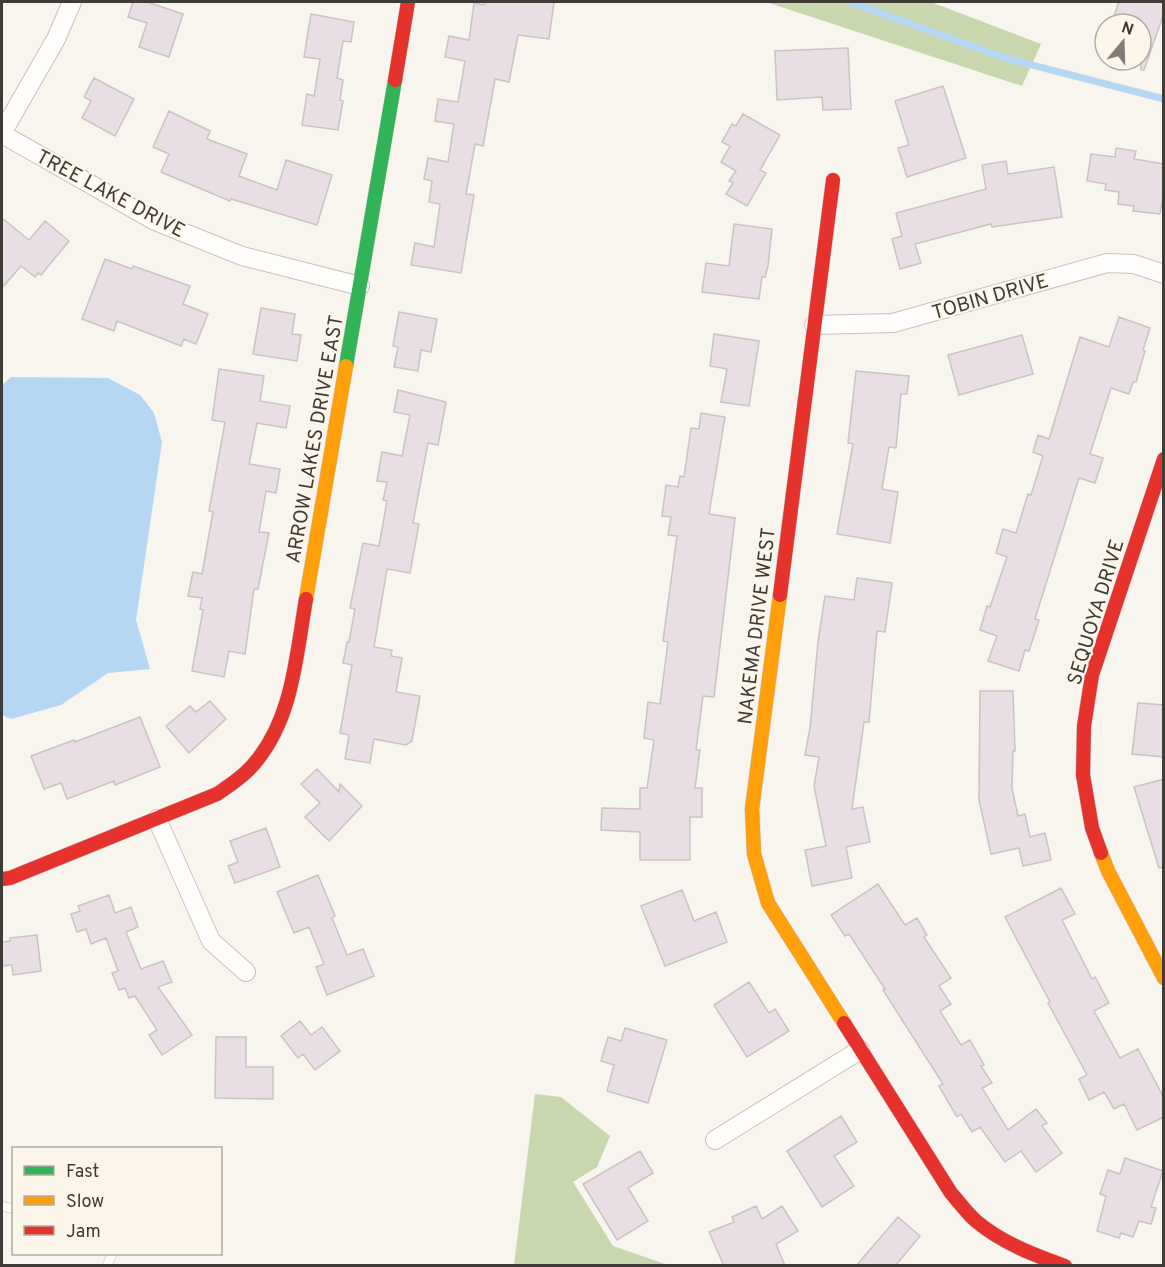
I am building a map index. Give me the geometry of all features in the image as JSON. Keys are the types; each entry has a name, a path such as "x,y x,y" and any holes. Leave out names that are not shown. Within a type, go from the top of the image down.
{"street":[{"path":"2,133 56,39 72,2"},
{"name":"ARROW LAKES DRIVE EAST","path":"2,879 10,878 216,794 245,774 266,748 282,719 290,692 408,2"},
{"name":"TREE LAKE DRIVE","path":"2,133 156,221 242,256 360,286"},
{"name":"NAKEMA DRIVE WEST","path":"833,180 752,809 754,854 768,903 951,1193 976,1220 1005,1241 1038,1257 1065,1266"},
{"name":"TOBIN DRIVE","path":"814,325 893,323 1107,264 1134,264 1164,274"},
{"name":"SEQUOYA DRIVE","path":"1164,459 1092,675 1083,726 1083,775 1092,828 1108,871 1164,978"},
{"path":"157,819 211,941 246,972"},
{"path":"715,1140 860,1050"}],"green space":[{"path":"766,2 931,2 1041,44 1022,86"},
{"path":"535,1094 561,1097 610,1136 597,1167 573,1182 613,1246 668,1265 514,1265"}],"water":[{"path":"11,377 108,378 140,395 154,413 162,442 136,620 150,669 108,673 61,705 11,719 2,715 2,385"}],"building":[{"path":"133,2 147,2 183,14 169,57 139,47 147,23 128,17"},
{"path":"485,2 554,2 549,39 518,35 509,82 495,79 483,146 475,144 466,194 474,195 461,273 411,265 415,243 434,247 440,204 429,202 432,181 424,179 428,158 448,162 454,124 435,121 438,99 458,102 465,61 445,57 449,36 469,40 474,3 484,5"},
{"path":"1119,2 1164,2 1164,13 1153,44 1153,12 1115,12"},
{"path":"311,14 354,22 351,42 343,41 337,78 343,80 340,100 343,101 338,130 302,125 307,94 314,96 320,59 304,57"},
{"path":"848,48 851,109 823,110 822,97 777,100 775,51"},
{"path":"94,78 134,99 115,136 82,118 91,101 84,97"},
{"path":"943,86 966,158 907,177 898,148 909,145 895,101"},
{"path":"169,111 210,131 207,139 247,154 239,176 277,190 286,160 332,175 317,225 231,199 230,201 161,172 169,154 153,147"},
{"path":"743,114 780,135 760,170 766,173 747,206 726,194 733,183 729,181 736,171 721,162 730,146 722,142 732,124 736,126"},
{"path":"1116,148 1136,151 1134,159 1164,164 1164,190 1160,214 1133,211 1134,206 1118,204 1119,192 1105,190 1106,184 1087,181 1091,154 1115,157"},
{"path":"1006,161 1008,174 1054,167 1062,217 992,227 991,224 915,244 921,263 900,269 892,239 902,236 896,213 986,189 982,165"},
{"path":"2,218 29,240 45,221 69,241 41,275 38,273 35,277 21,266 2,288"},
{"path":"734,224 772,229 768,266 765,277 762,277 759,299 702,292 706,263 729,266"},
{"path":"105,259 132,269 133,266 190,286 183,304 208,314 196,344 184,339 181,346 117,321 114,331 82,319"},
{"path":"261,308 295,314 292,334 301,335 297,361 253,354"},
{"path":"399,312 437,319 431,352 421,350 418,371 394,367 398,347 393,346"},
{"path":"1119,317 1150,328 1136,382 1133,382 1129,394 1111,388 1090,454 1103,458 1095,483 1079,478 1035,619 1039,620 1029,651 1025,650 1019,671 988,661 997,636 980,630 1007,557 996,553 1003,529 1016,533 1028,494 1031,495 1043,456 1033,452 1038,435 1049,439 1080,337 1109,347"},
{"path":"714,334 759,341 749,406 721,402 727,369 710,366"},
{"path":"1022,335 1033,374 959,395 948,355"},
{"path":"219,369 264,376 260,401 290,406 286,428 257,423 249,464 280,469 276,493 266,491 259,532 269,533 258,589 254,589 245,654 229,651 224,677 192,671 203,610 200,609 202,598 188,596 193,572 202,574 213,512 209,511 225,422 212,420"},
{"path":"856,371 909,376 907,394 901,394 896,448 889,447 882,489 898,492 890,543 837,534 853,444 848,443"},
{"path":"398,390 446,402 438,445 428,443 413,523 419,524 410,573 387,569 374,647 392,650 391,656 402,658 396,692 420,696 412,741 406,745 374,739 370,763 345,759 349,735 340,733 352,665 343,663 355,609 350,608 363,543 379,546 387,501 383,500 387,482 377,481 382,452 402,456 410,415 394,412"},
{"path":"701,413 725,417 709,514 735,518 714,697 703,696 696,750 700,750 695,788 702,788 702,817 690,817 690,860 640,860 640,832 601,830 602,808 640,809 640,788 647,788 654,740 644,738 648,702 660,704 668,642 663,641 677,536 668,535 671,517 662,516 666,485 678,487 680,476 684,477 691,428 699,429"},
{"path":"857,578 892,583 885,632 877,631 869,722 864,722 852,809 863,807 870,842 846,847 852,878 812,886 805,850 826,846 814,786 819,757 805,755 810,728 818,642 825,596 854,600"},
{"path":"980,691 1013,691 1015,751 1013,751 1012,788 1018,816 1025,814 1030,837 1045,833 1051,860 1023,866 1019,848 991,854 979,800"},
{"path":"210,701 226,719 189,753 166,726 190,706 196,712"},
{"path":"1138,703 1164,705 1164,757 1132,754"},
{"path":"140,717 160,767 115,785 114,781 67,799 61,783 44,789 31,756"},
{"path":"317,769 339,792 340,784 362,806 329,841 305,817 320,803 301,784"},
{"path":"1164,779 1164,867 1159,868 1134,787"},
{"path":"266,828 280,867 235,883 228,866 238,862 230,841"},
{"path":"318,875 335,916 332,918 347,955 363,949 374,976 327,995 316,967 324,964 309,927 294,933 277,892"},
{"path":"878,884 905,925 917,918 927,935 924,937 951,978 939,986 951,1004 940,1011 961,1045 970,1040 984,1065 981,1066 992,1083 982,1088 1008,1130 1036,1109 1047,1123 1042,1126 1062,1153 1036,1172 1021,1151 1005,1162 980,1127 972,1132 961,1114 957,1117 939,1086 943,1084 883,990 885,989 849,934 845,936 831,915"},
{"path":"1061,888 1075,914 1062,920 1092,979 1095,977 1109,1003 1094,1011 1120,1058 1138,1049 1164,1098 1164,1117 1137,1130 1124,1104 1114,1109 1104,1092 1089,1100 1079,1079 1087,1075 1005,917"},
{"path":"682,890 694,921 716,912 727,942 665,966 641,906"},
{"path":"109,895 115,913 131,907 138,927 126,932 141,969 163,961 172,982 158,987 192,1035 162,1055 149,1035 157,1030 135,996 129,998 125,988 119,990 112,973 118,971 106,938 91,944 86,929 77,932 71,914 80,911 78,906"},
{"path":"37,935 41,971 13,975 12,965 2,966 2,942 10,941 10,938"},
{"path":"749,982 769,1013 775,1009 789,1031 747,1057 714,1005"},
{"path":"300,1021 311,1035 322,1027 340,1051 315,1070 303,1054 298,1058 281,1036"},
{"path":"625,1028 667,1040 648,1103 607,1091 614,1065 601,1061 608,1037 621,1041"},
{"path":"216,1037 246,1037 246,1067 273,1067 273,1099 215,1098"},
{"path":"841,1116 857,1142 834,1156 854,1186 822,1207 787,1151"},
{"path":"640,1151 653,1173 628,1188 648,1221 617,1240 583,1184"},
{"path":"1125,1158 1163,1171 1151,1207 1156,1208 1151,1224 1139,1221 1133,1237 1121,1233 1119,1238 1097,1231 1106,1196 1100,1194 1108,1170 1120,1174"},
{"path":"756,1206 762,1219 782,1206 798,1231 776,1244 785,1266 724,1266 709,1232 734,1222 732,1217"},
{"path":"898,1217 920,1236 895,1266 856,1266"}],"waterway":[{"path":"850,2 1005,58 1164,99"}],"traffic: fast":[{"path":"346,366 395,80"}],"traffic: slow":[{"path":"306,599 346,366"},
{"path":"780,595 752,809 754,854 768,903 844,1023"},
{"path":"1101,853 1108,871 1164,978"}],"traffic: jam":[{"path":"395,80 408,2"},
{"path":"780,595 833,180"},
{"path":"1101,853 1092,828 1083,775 1084,726 1092,675 1164,459"},
{"path":"2,879 10,878 217,794 245,773 266,747 285,708 306,599"},
{"path":"844,1023 951,1193 969,1215 1007,1242 1065,1266"}]}
